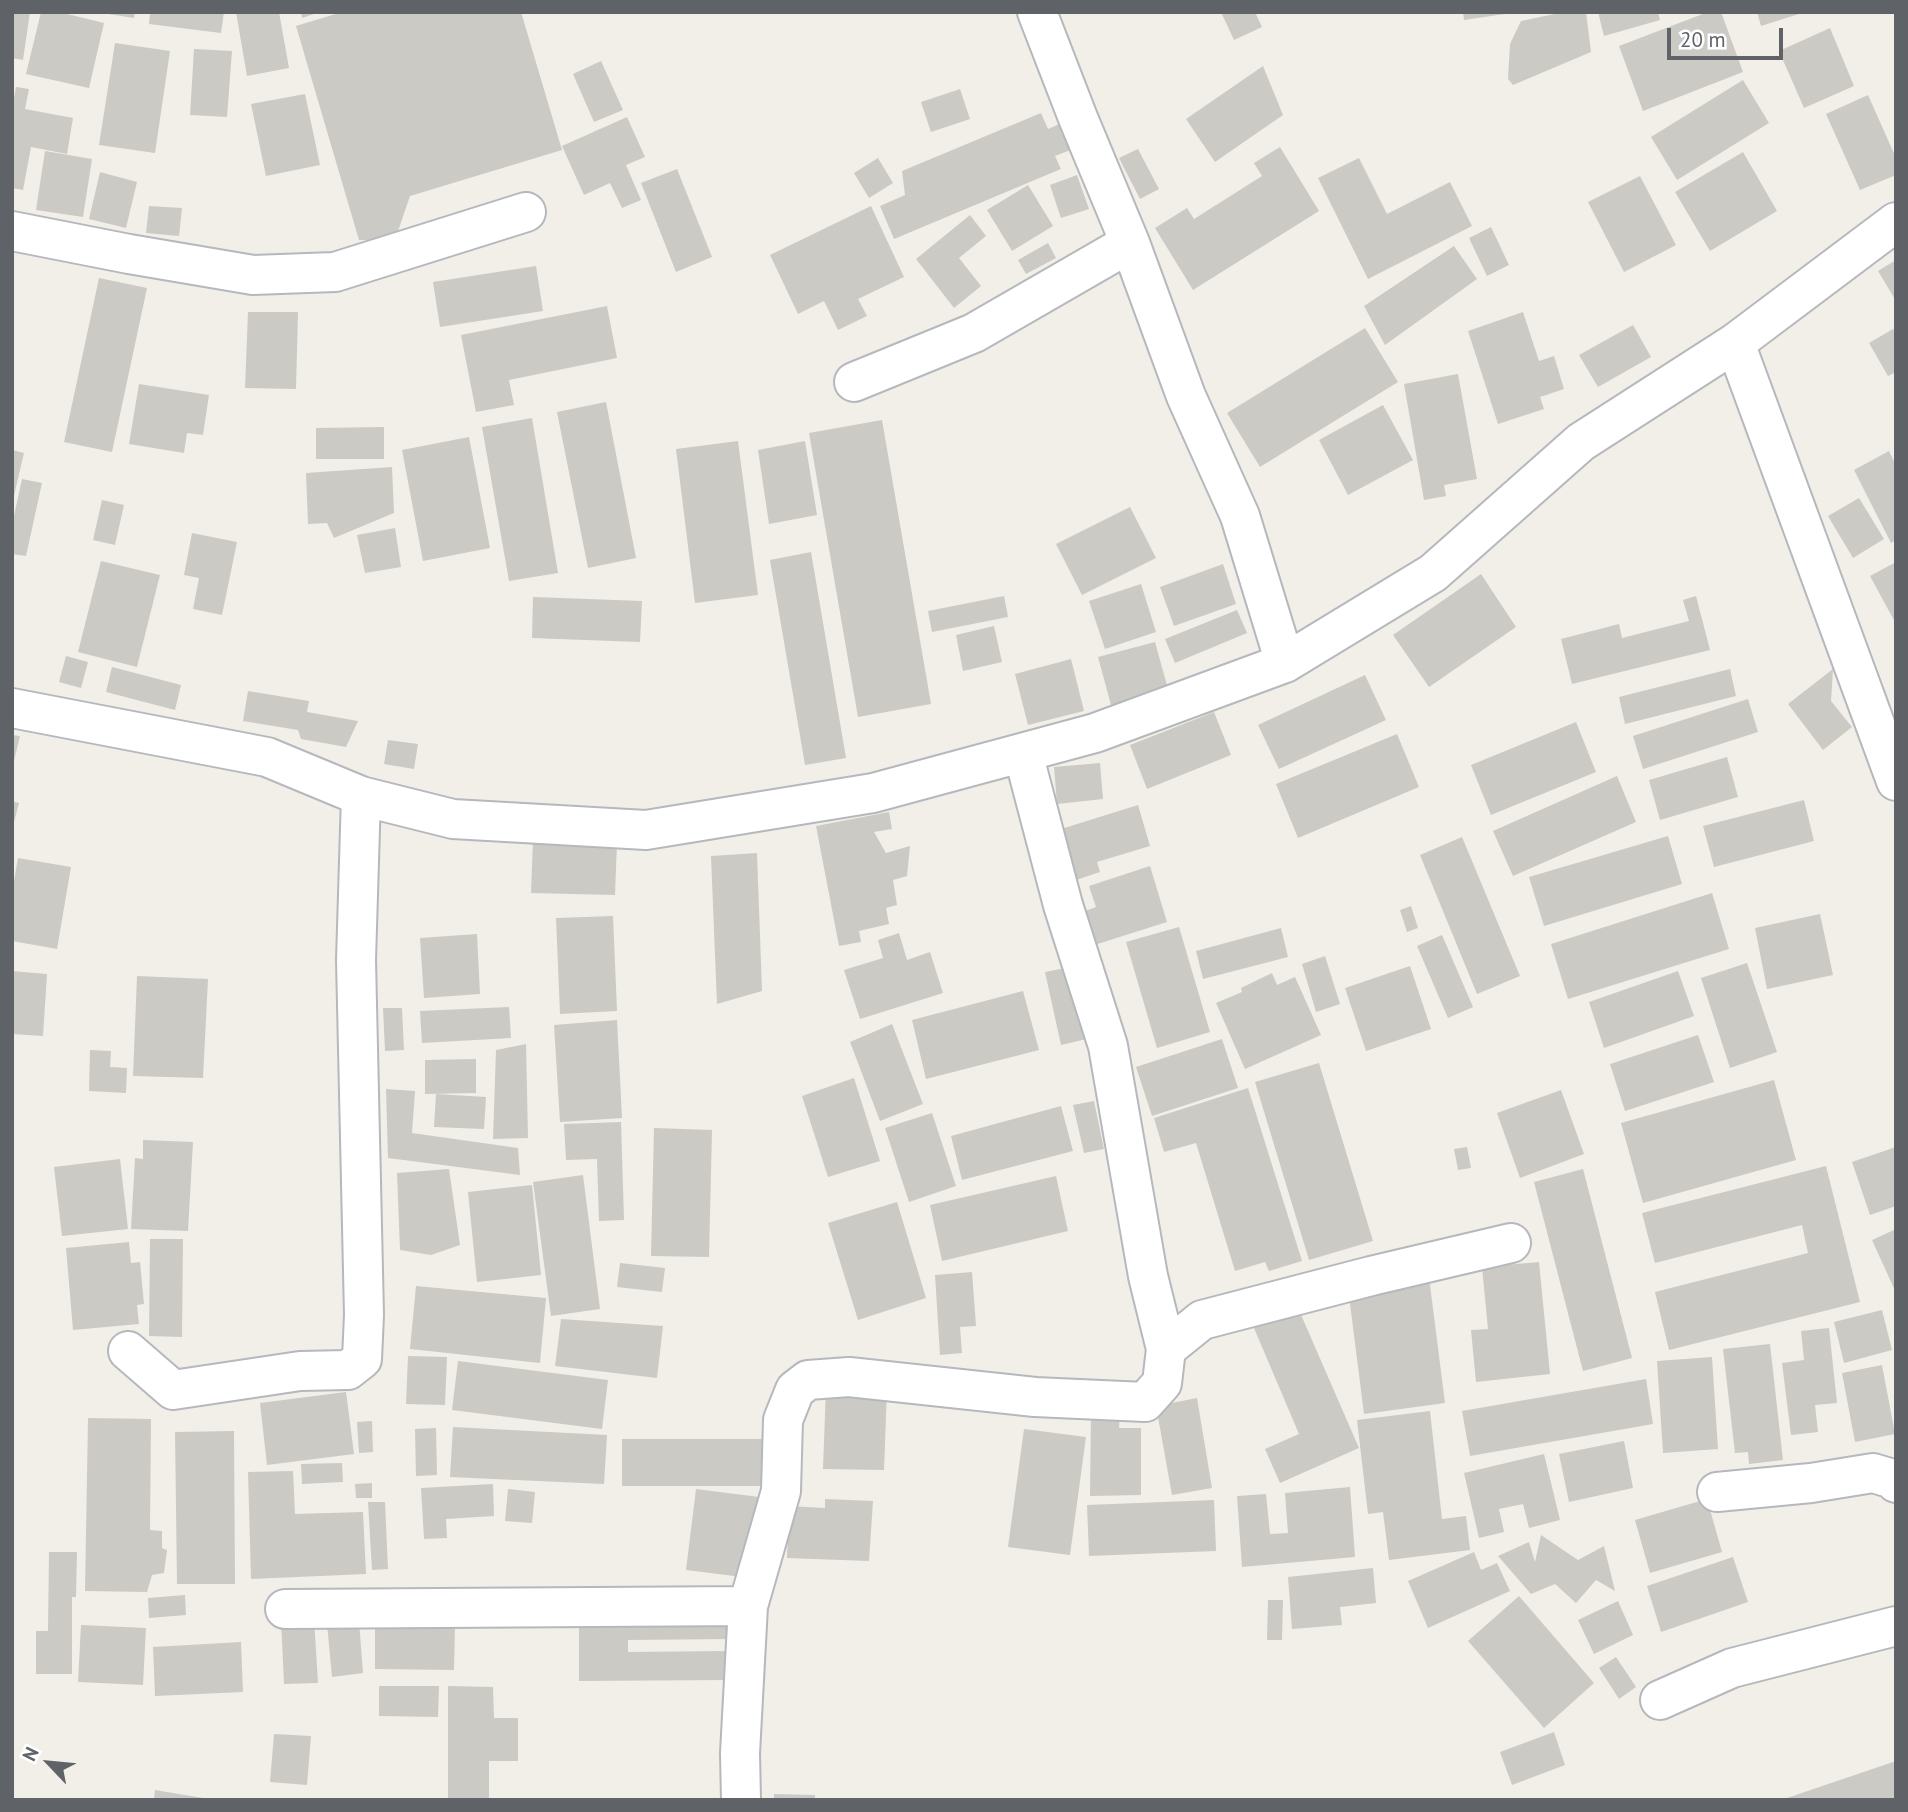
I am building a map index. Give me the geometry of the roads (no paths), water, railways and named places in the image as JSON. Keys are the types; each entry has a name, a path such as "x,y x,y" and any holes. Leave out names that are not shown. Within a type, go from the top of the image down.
{"street":[{"path":"1037,12 1077,118 1130,243 1186,396 1240,516 1284,663"},
{"path":"12,231 253,275 335,272 526,212"},
{"path":"12,708 267,757 361,796 453,819 646,830 873,793 1095,733 1284,663 1433,573 1581,442 1735,343 1896,222"},
{"path":"854,382 974,333 1130,243"},
{"path":"1735,343 1896,781"},
{"path":"741,1800 740,1753 748,1606 781,1491 783,1420 795,1390 808,1380 849,1377 1035,1397 1145,1402 1162,1383 1166,1349 1148,1276 1108,1046 1063,905 1023,753"},
{"path":"128,1350 173,1390 300,1371 348,1370 362,1359 356,960 361,796"},
{"path":"1166,1349 1202,1320 1511,1243"},
{"path":"1717,1492 1811,1483 1874,1473 1893,1479 1896,1483"},
{"path":"285,1609 748,1606"},
{"path":"1660,1700 1732,1668 1896,1626"}]}
